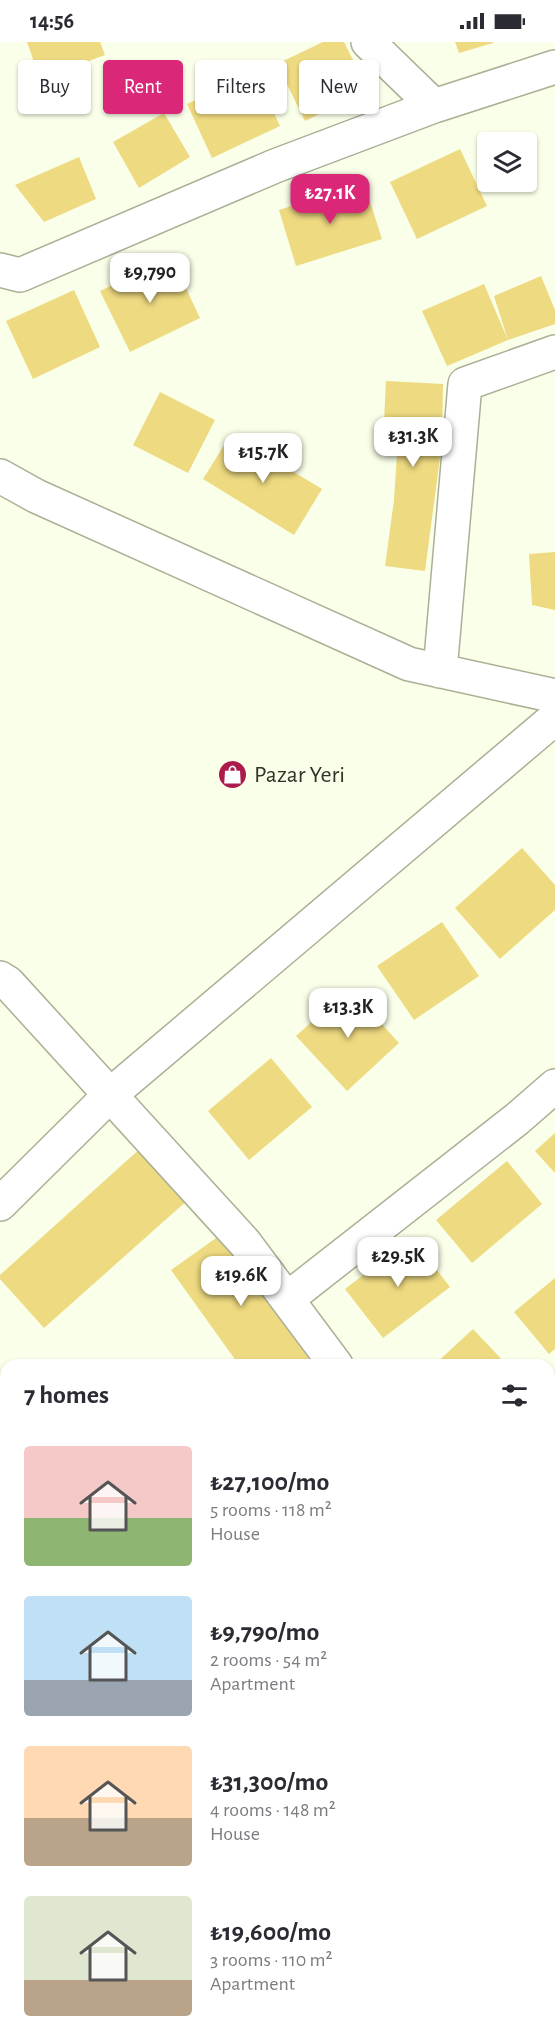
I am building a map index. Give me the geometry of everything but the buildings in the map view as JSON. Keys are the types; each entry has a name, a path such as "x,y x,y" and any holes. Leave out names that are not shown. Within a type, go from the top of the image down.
{"street":[{"path":"368,42 434,106"},
{"path":"0,270 20,275 275,166 434,106 555,66"},
{"path":"440,671 465,384 555,352"},
{"path":"0,476 36,496 409,664 555,696"},
{"path":"0,1204 110,1095 555,718"},
{"path":"0,978 8,983 245,1243 331,1359"},
{"path":"286,1299 517,1119 555,1086"}],"place":[{"name":"Pazar Yeri","path":"233,774"}]}
